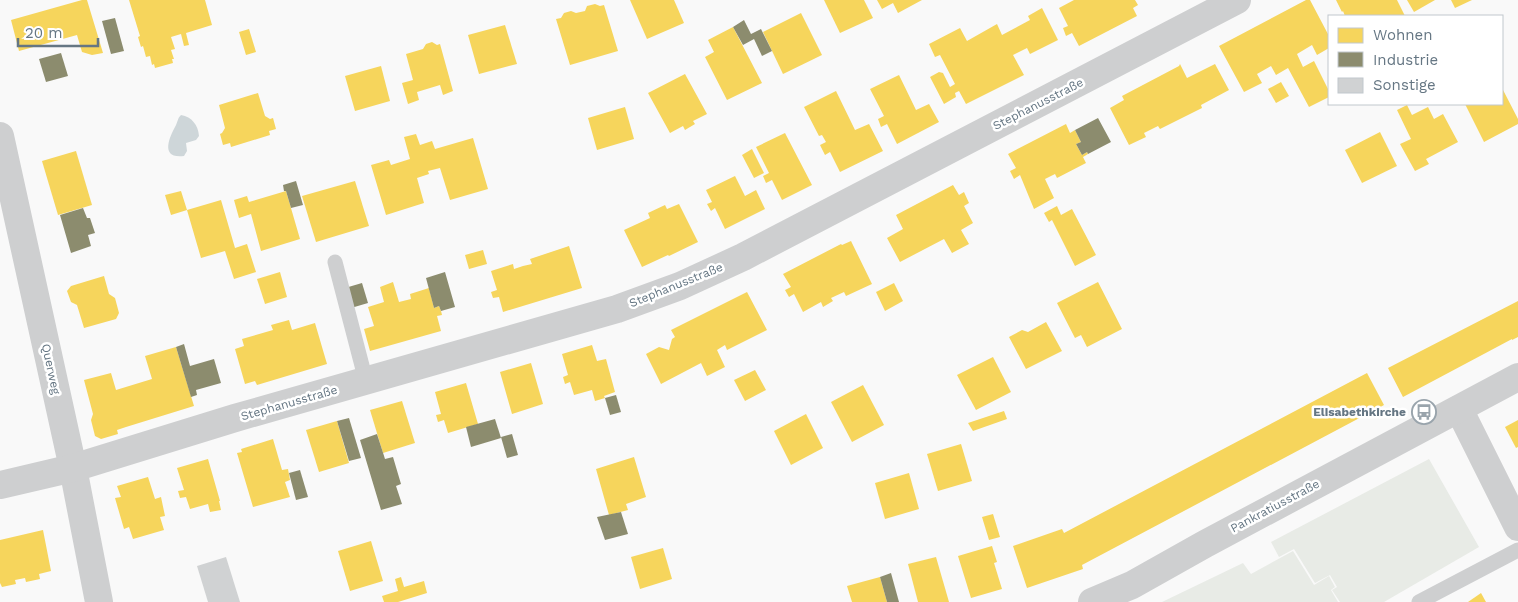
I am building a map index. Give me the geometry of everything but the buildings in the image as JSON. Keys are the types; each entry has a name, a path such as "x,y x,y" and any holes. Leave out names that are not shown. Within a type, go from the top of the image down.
{"street":[{"name":"Stephanusstraße","path":"0,485 73,468 235,418 608,311 680,286 743,257 1237,0"},
{"name":"Querweg","path":"0,136 73,468 99,602"},
{"name":"Pankratiusstraße","path":"1093,602 1132,585 1518,377"},
{"path":"1459,408 1518,527"}],"lane":[{"path":"335,262 366,381"},
{"path":"1419,602 1518,550"}],"shaded area":[{"path":"181,115 194,122 199,136 196,140 186,143 187,151 184,156 176,156 169,151 168,147 170,137"},
{"path":"1429,459 1479,547 1384,602 1340,602 1332,590 1337,587 1330,575 1315,583 1294,549 1279,557 1271,542"},
{"path":"1293,551 1314,585 1329,576 1335,587 1331,590 1338,602 1162,602 1243,563 1251,574"}],"place":[{"name":"Elisabethkirche","path":"1424,412"}]}
